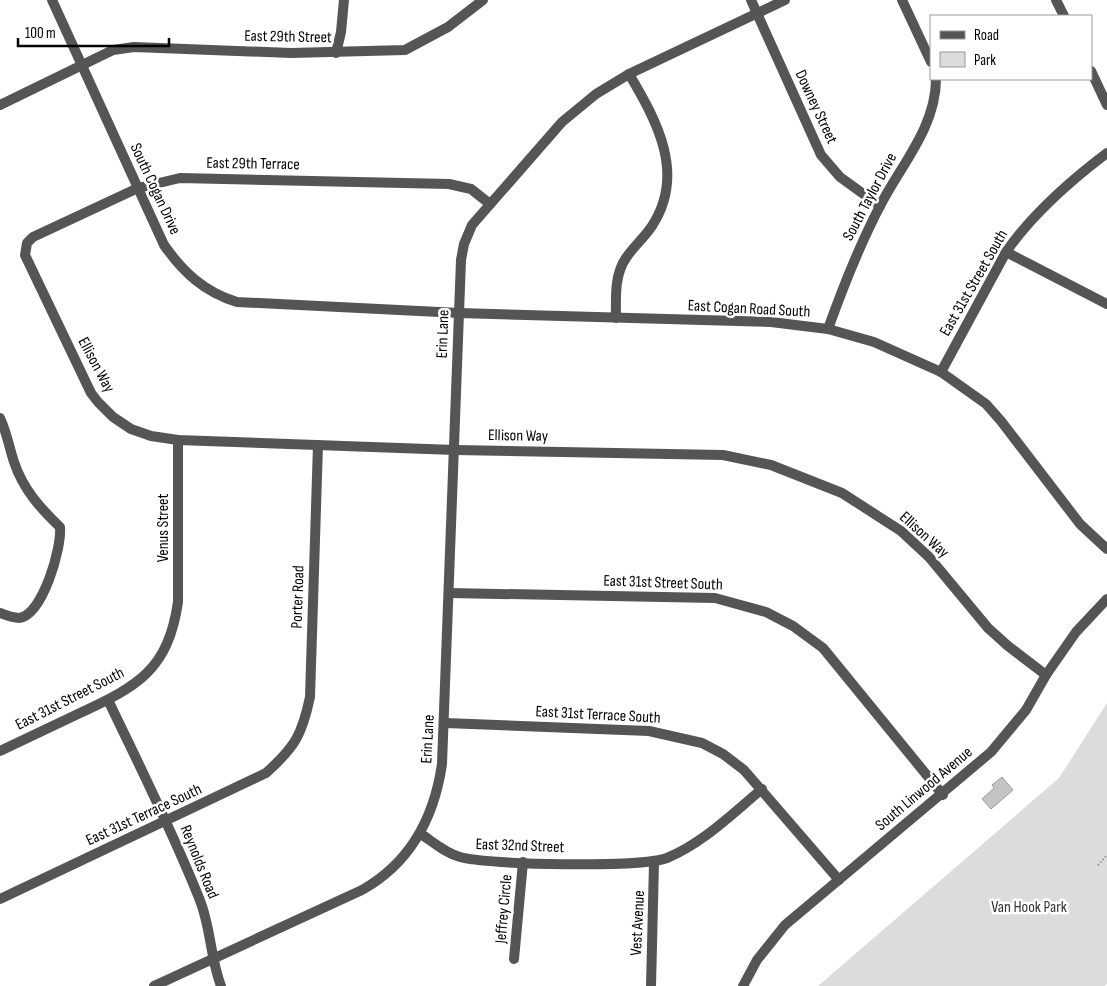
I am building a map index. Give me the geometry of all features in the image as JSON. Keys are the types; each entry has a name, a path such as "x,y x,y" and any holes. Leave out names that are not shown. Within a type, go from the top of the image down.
{"street":[{"name":"South Cogan Drive","path":"52,0 164,244 178,264 199,285 237,302 304,306"},
{"path":"336,53 342,32 344,0"},
{"name":"East 29th Street","path":"0,105 113,50 134,47 336,53 405,50 448,27 484,0"},
{"name":"Downey Street","path":"751,0 821,154 840,177 880,206"},
{"name":"Erin Lane","path":"421,834 439,787 450,593 461,260 464,244 472,225 562,122 596,94 629,74 784,0"},
{"path":"902,0 930,60"},
{"path":"1056,0 1064,15"},
{"path":"1092,73 1107,104"},
{"path":"616,318 616,297 620,269 625,259 658,217 665,201 668,180 663,142 647,104 629,74"},
{"name":"South Taylor Drive","path":"828,329 844,282 880,206 929,121 935,99 936,80"},
{"name":"East 31st Street South","path":"941,372 1006,252 1019,234 1055,196 1107,153"},
{"name":"East 29th Terrace","path":"26,246 33,237 138,188 180,178 449,184 471,189 490,204"},
{"name":"Ellison Way","path":"26,246 25,255 91,393 113,417 131,429 151,436 178,440 454,450 723,455 771,465 842,492 902,531 929,557 988,628 1046,675"},
{"path":"1006,252 1107,304"},
{"name":"East Cogan Road South","path":"304,306 459,313 771,322 828,329 874,342 941,372 986,404 1002,421 1080,524 1107,549"},
{"path":"0,418 8,435 14,462 26,489 38,507 60,528 61,540 42,598 36,606 30,613 19,618 0,614"},
{"name":"Venus Street","path":"176,615 178,440"},
{"name":"Porter Road","path":"293,746 304,727 310,697 318,445"},
{"name":"East 31st Street South","path":"450,593 715,598 766,612 793,626 824,648 943,795"},
{"name":"South Linwood Avenue","path":"743,986 757,960 785,925 943,795 991,752 1026,710 1046,675 1076,632 1107,598"},
{"name":"East 31st Street South","path":"0,751 129,689 151,670 164,651 176,615"},
{"name":"Reynolds Road","path":"108,700 166,821 200,900 213,960 222,986"},
{"name":"East 31st Terrace South","path":"444,723 649,731 702,743 723,754 744,770 839,880"},
{"name":"East 31st Terrace South","path":"0,899 266,774 289,753 293,746"},
{"name":"East 32nd Street","path":"421,834 457,856 468,859 523,862 654,862 686,848 703,838 762,789"},
{"path":"154,986 373,884 396,865 421,834"},
{"name":"Jeffrey Circle","path":"514,960 523,862"},
{"name":"Vest Avenue","path":"651,986 654,862"}],"path":[{"path":"1098,865 1107,855"}],"green space":[{"name":"Van Hook Park","path":"1107,703 1107,984 1104,986 818,986 1059,778"}],"building":[{"path":"1002,777 1013,790 991,809 982,799 994,788 992,785"}]}
